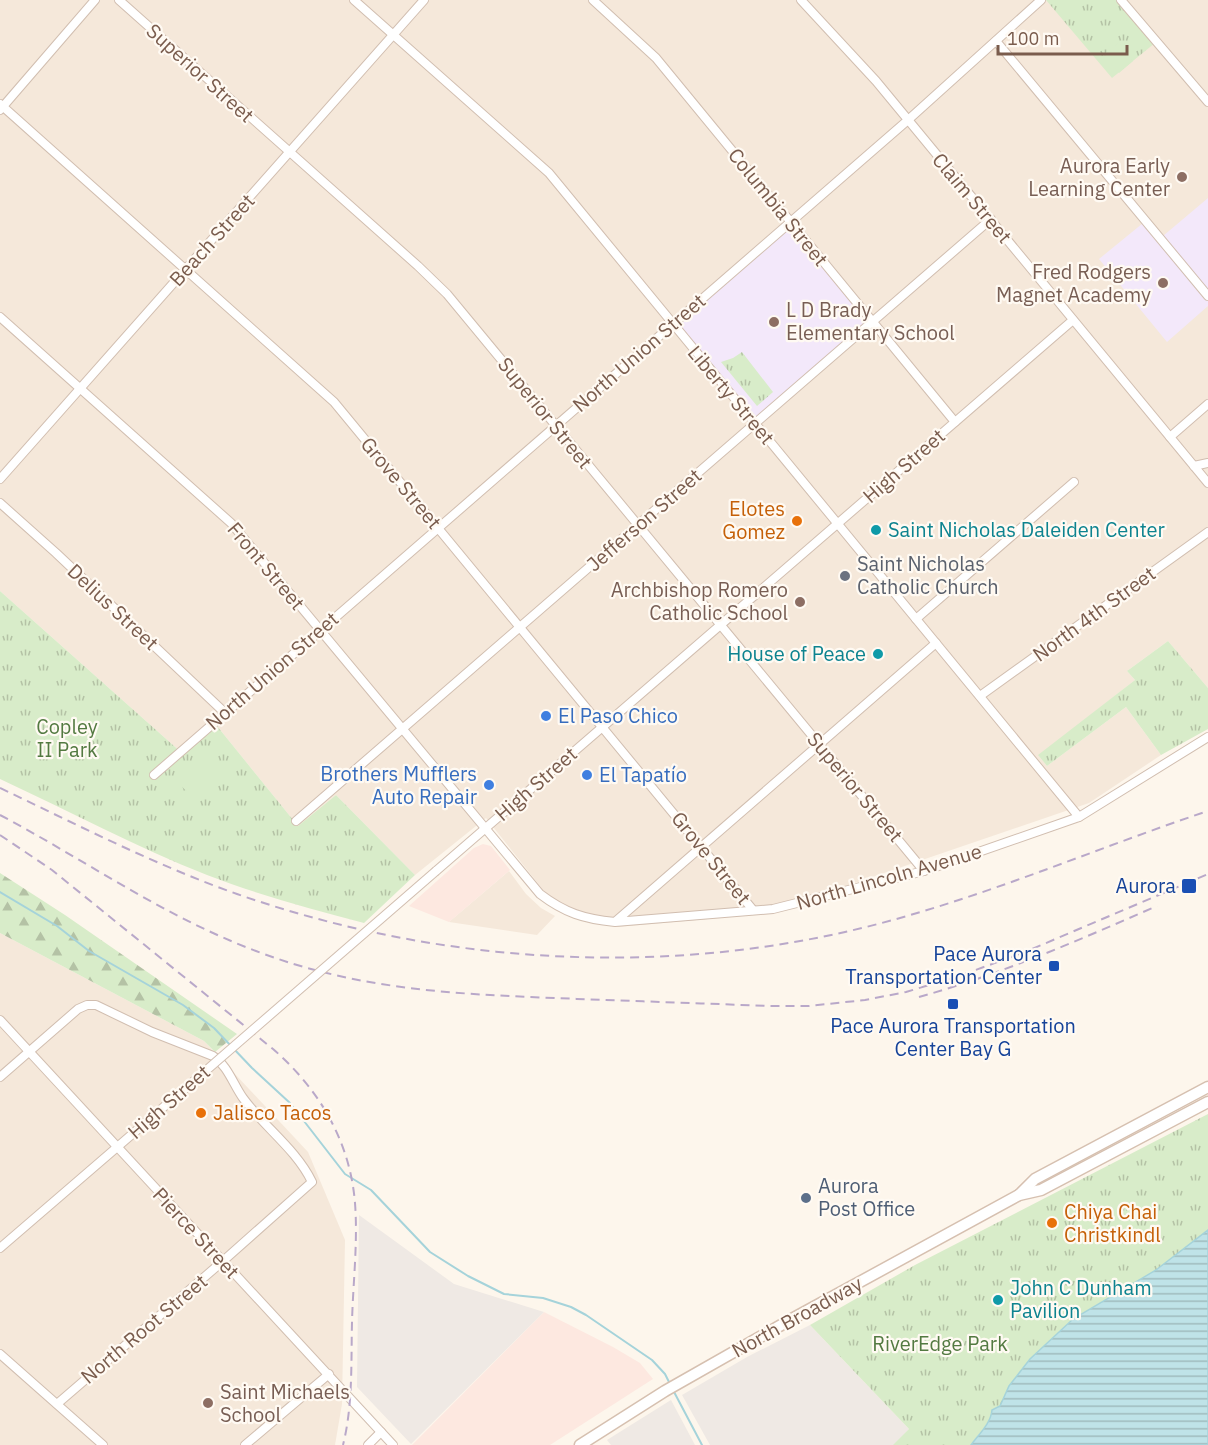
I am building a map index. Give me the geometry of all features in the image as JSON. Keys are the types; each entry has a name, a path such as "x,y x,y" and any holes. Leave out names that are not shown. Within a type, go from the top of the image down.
{"main road":[{"name":"North Broadway","path":"580,1445 665,1391 1019,1195 1035,1179 1208,1087"},
{"name":"North Broadway","path":"1019,1195 1041,1190 1208,1102"}],"street":[{"path":"1,107 95,0"},
{"name":"Superior Street","path":"119,0 434,280 924,871"},
{"name":"Liberty Street","path":"354,0 549,173 1079,817"},
{"name":"Beach Street","path":"0,479 424,0"},
{"name":"Columbia Street","path":"593,0 656,58 955,422"},
{"name":"Claim Street","path":"801,0 876,81 1208,483"},
{"path":"1121,0 1208,102"},
{"name":"North Union Street","path":"154,775 908,120 1038,1"},
{"path":"996,41 1208,296"},
{"name":"Grove Street","path":"1,107 334,402 753,910"},
{"name":"Jefferson Street","path":"296,820 991,219"},
{"name":"Front Street","path":"0,317 231,523 540,894 573,914 591,920 615,922"},
{"name":"High Street","path":"0,1248 1073,320"},
{"path":"1170,437 1208,404"},
{"path":"1194,466 1208,463"},
{"path":"916,619 1074,482"},
{"name":"Delius Street","path":"0,503 224,712"},
{"name":"North 4th Street","path":"980,696 1208,532"},
{"path":"615,922 936,643"},
{"name":"North Lincoln Avenue","path":"615,922 772,909 924,871 1079,817 1208,737"},
{"name":"North Root Street","path":"29,1052 78,1009 87,1005 96,1005 152,1032 213,1056 220,1061 244,1100 304,1167 312,1182 57,1404"},
{"name":"Pierce Street","path":"0,1020 393,1445"},
{"path":"0,1077 29,1052"},
{"path":"0,1354 103,1445"},
{"path":"245,1445 329,1374"},
{"path":"368,1445 381,1432"}],"shaded area":[{"path":"0,0 1208,0 1208,688 1168,641 1127,671 1135,680 1039,756 1047,766 1126,707 1161,755 1089,803 764,914 618,927 579,913 548,896 486,818 415,875 336,795 298,826 217,726 183,754 0,591"},
{"name":"Fred Rodgers Magnet Academy","path":"1208,198 1208,306 1167,342 1099,259 1148,219 1163,236"},
{"name":"L D Brady Elementary School","path":"789,225 871,320 755,420 676,324"},
{"path":"483,844 491,846 510,870 449,922 409,906 474,848"},
{"path":"509,871 526,894 541,908 555,916 537,935 449,922"},
{"path":"0,933 204,1041 308,1152 345,1240 342,1404 335,1445 0,1445"},
{"path":"359,1215 454,1284 544,1312 411,1444 357,1387"},
{"path":"544,1312 640,1363 653,1379 550,1445 412,1445"},
{"path":"810,1325 909,1429 895,1445 710,1445 682,1395 747,1357"},
{"path":"671,1400 695,1445 611,1445 607,1440"}],"green space":[{"path":"1046,0 1119,0 1155,43 1112,78"},
{"path":"1119,43 1133,61 1119,73 1104,54"},
{"path":"742,352 773,392 757,406 721,362"},
{"name":"Copley II Park","path":"0,591 183,754 217,726 298,826 336,795 415,875 364,923 265,895 207,875 128,841 0,779"},
{"path":"1168,641 1208,688 1208,729 1161,755 1126,707 1047,766 1038,755 1135,680 1127,671"},
{"path":"205,758 222,774 196,800 180,785"},
{"path":"0,873 237,1034 215,1052 204,1041 0,933"},
{"name":"RiverEdge Park","path":"1208,1114 1208,1230 1156,1270 1073,1319 1030,1359 1009,1386 1000,1406 996,1408 971,1445 893,1445 909,1429 810,1325 915,1265"}],"water":[{"path":"1208,1230 1208,1445 971,1445 987,1424 992,1410 1000,1406 1009,1386 1030,1359 1073,1319 1156,1270"}],"waterway":[{"path":"0,892 57,926 89,951 183,1005 214,1028 290,1103 345,1174 371,1190 430,1252 468,1276 504,1294 543,1298 571,1307 586,1315 652,1360 665,1374 670,1384"},
{"path":"673,1390 702,1445"}],"railway":[{"path":"0,788 117,844 206,883 313,918 391,936 470,949 549,956 629,957 709,953 788,943 866,927 996,888 1208,811"},
{"path":"0,815 190,922 256,951 293,964 367,982 441,991 516,996 768,1006 809,1006 865,1000 906,992 1025,952 1208,874"},
{"path":"0,835 52,870 273,1049 305,1081 329,1118 347,1158 356,1218 351,1384 343,1445"},
{"path":"919,997 1010,967 1157,906"}],"place":[{"name":"Aurora Early Learning Center","path":"1182,177"},
{"name":"Fred Rodgers Magnet Academy","path":"1163,283"},
{"name":"L D Brady Elementary School","path":"774,322"},
{"name":"Elotes Gomez","path":"797,521"},
{"name":"Saint Nicholas Daleiden Center","path":"876,530"},
{"name":"Saint Nicholas Catholic Church","path":"845,576"},
{"name":"Archbishop Romero Catholic School","path":"800,602"},
{"name":"House of Peace","path":"878,654"},
{"name":"El Paso Chico","path":"546,716"},
{"name":"El Tapatío","path":"587,775"},
{"name":"Brothers Mufflers Auto Repair","path":"489,785"},
{"name":"Aurora","path":"1189,886"},
{"name":"Pace Aurora Transportation Center","path":"1054,966"},
{"name":"Pace Aurora Transportation Center Bay G","path":"953,1004"},
{"name":"Jalisco Tacos","path":"201,1113"},
{"name":"Aurora Post Office","path":"806,1198"},
{"name":"Chiya Chai Christkindl","path":"1052,1223"},
{"name":"John C Dunham Pavilion","path":"998,1300"},
{"name":"Saint Michaels School","path":"208,1403"}]}
